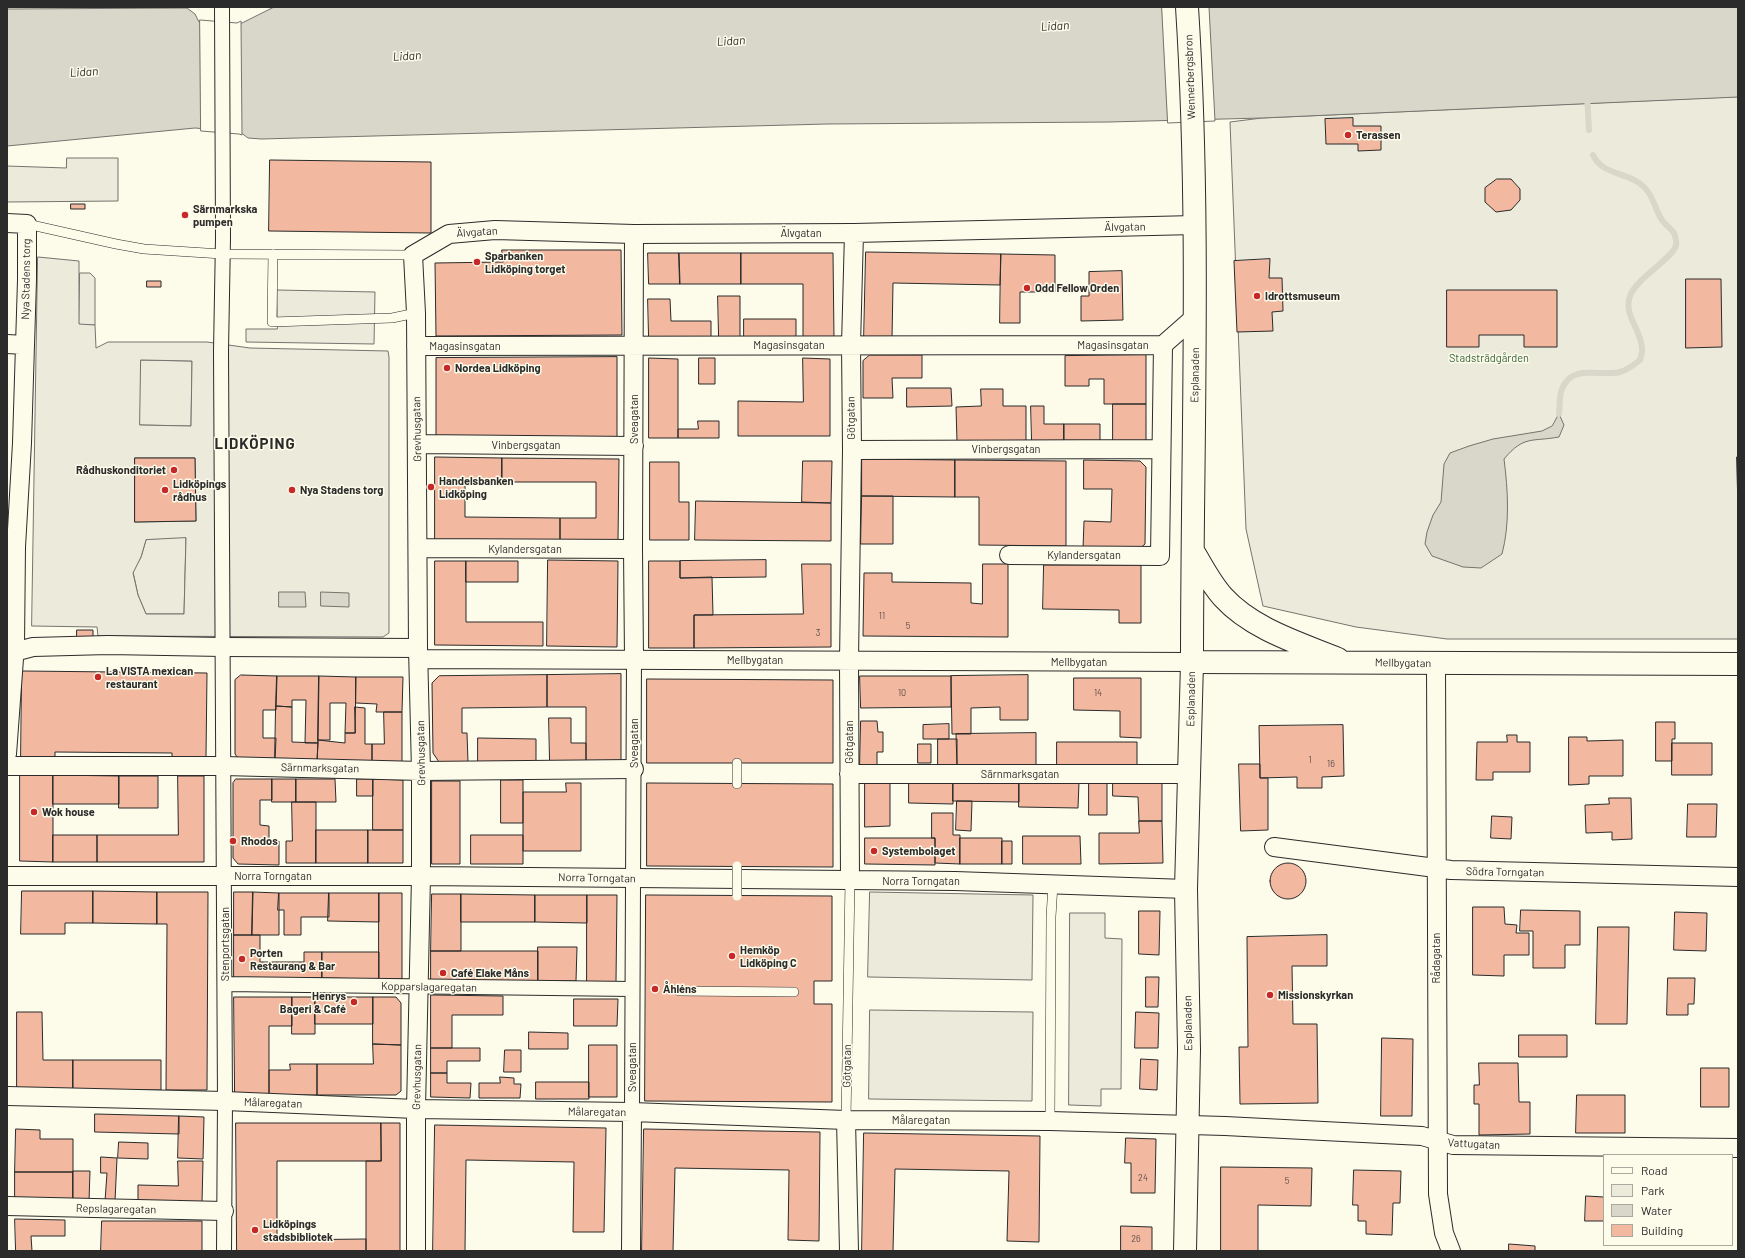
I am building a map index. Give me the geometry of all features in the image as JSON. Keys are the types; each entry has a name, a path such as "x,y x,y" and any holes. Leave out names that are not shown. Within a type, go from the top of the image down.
{"main road":[{"name":"Wennerbergsbron","path":"1187,7 1193,147"},
{"name":"Esplanaden","path":"1185,1251 1186,1125 1189,1050 1186,889 1192,662 1196,316 1193,147"},
{"path":"1193,551 1222,596 1236,610 1260,625 1346,663"},
{"name":"Mellbygatan","path":"1192,662 1436,664 1578,662 1738,664"}],"street":[{"name":"Stenportsgatan","path":"222,8 221,351 225,984 224,1251"},
{"path":"7,223 27,224"},
{"name":"Nya Stadens torg","path":"7,754 11,652 11,547 16,344 27,280 27,224"},
{"name":"Älvgatan","path":"413,255 450,234 495,230 634,234 854,233 1195,225"},
{"name":"Götgatan","path":"850,880 849,661 852,450 851,345 854,233"},
{"name":"Sveagatan","path":"631,1251 634,769 634,234"},
{"name":"Grevhusgatan","path":"413,255 416,313 421,771 421,876 416,1109 416,1251"},
{"path":"1160,449 1163,345 1196,316"},
{"name":"Magasinsgatan","path":"416,346 1163,345"},
{"name":"Vinbergsgatan","path":"417,444 634,446"},
{"name":"Vinbergsgatan","path":"852,450 1160,449"},
{"name":"Kylandersgatan","path":"1009,555 1160,556 1160,449"},
{"name":"Kylandersgatan","path":"418,548 633,549"},
{"name":"Mellbygatan","path":"11,652 33,647 223,642 419,653 634,659 1192,662"},
{"name":"Rådagatan","path":"1436,664 1438,1194 1444,1233 1451,1251"},
{"name":"Särnmarksgatan","path":"7,766 223,766 421,771 634,769"},
{"name":"Särnmarksgatan","path":"849,774 1190,774"},
{"name":"Södra Torngatan","path":"1274,848 1451,870 1738,877"},
{"name":"Norra Torngatan","path":"7,876 421,876 955,881 1186,889"},
{"name":"Kopparslagaregatan","path":"225,984 632,989"},
{"name":"Målaregatan","path":"7,1096 225,1101 416,1109 632,1112 846,1120 1050,1121 1186,1125"},
{"name":"Götgatan","path":"846,1120 849,1251"},
{"name":"Vattugatan","path":"1186,1125 1422,1136 1453,1145 1738,1148"},
{"name":"Repslagaregatan","path":"7,1206 224,1211"}],"lane":[{"name":"Nya Stadens torg","path":"27,224 144,249 222,254 413,255"},
{"path":"273,254 272,322 392,318 416,313"},
{"path":"737,763 737,784"},
{"path":"737,866 737,896"},
{"name":"Götgatan","path":"846,1120 850,880"},
{"path":"1050,1121 1051,917 1053,884"},
{"path":"679,991 794,992"}],"green space":[{"name":"Stadsträdgården","path":"1738,97 1738,639 1447,639 1356,627 1263,606 1246,529 1230,122 1262,118"},
{"path":"80,273 90,273 95,278 95,325 79,325"},
{"path":"140,360 192,361 191,426 139,425"},
{"path":"186,537 184,614 146,614 138,595 133,572 141,557 146,540"}],"shaded area":[{"path":"67,158 118,158 118,201 7,202 7,166 66,168"},
{"name":"Nya Stadens torg","path":"38,257 79,261 79,324 95,325 96,348 108,342 207,342 250,348 388,351 389,633 383,637 98,636 97,627 32,626","holes":["141,360 192,361 191,426 140,425","135,458 195,458 196,521 135,522","186,538 184,614 146,614 138,595 133,573 141,557 146,540"]},
{"path":"277,290 375,292 374,344 246,342 246,329 277,329"},
{"path":"870,892 1033,895 1032,980 868,977"},
{"path":"1070,913 1105,913 1105,938 1122,939 1121,1089 1101,1089 1101,1106 1069,1105"},
{"path":"870,1010 1033,1012 1032,1101 869,1099"}],"water":[{"name":"Lidan","path":"1738,7 1738,97 1262,118 1109,122 827,124 261,139 248,138 240,132 195,128 7,146 7,9 187,8 195,14 199,22 238,25 272,8"},
{"path":"1559,414 1564,425 1559,437 1523,443 1511,451 1504,459 1508,507 1505,543 1502,554 1481,568 1463,567 1432,556 1425,544 1427,532 1433,515 1441,502 1444,464 1450,453 1493,439 1542,431 1552,426"},
{"path":"279,592 305,592 306,607 279,607"},
{"path":"321,592 349,593 349,607 321,606"}],"pier":[{"path":"1162,7 1209,7 1215,121 1168,123"},
{"path":"200,20 237,23 241,21 242,135 201,131"}],"building":[{"path":"1353,118 1353,126 1381,126 1381,150 1358,151 1358,144 1326,144 1325,119"},
{"path":"270,160 431,162 431,233 269,231"},
{"path":"1497,179 1511,179 1520,189 1520,200 1511,210 1496,212 1485,202 1485,188"},
{"path":"71,204 85,204 85,209 71,209"},
{"path":"502,250 621,250 622,335 436,336 435,263 503,262"},
{"path":"866,252 1001,254 1000,285 893,283 892,339 864,339"},
{"path":"648,253 679,253 680,284 649,284"},
{"path":"679,253 741,253 741,284 680,284"},
{"path":"741,253 833,253 834,339 803,339 803,284 741,284"},
{"name":"Odd Fellow Orden","path":"1001,254 1055,255 1055,292 1020,292 1020,323 1000,323"},
{"path":"1270,259 1269,278 1282,278 1283,311 1272,312 1273,331 1237,332 1234,261"},
{"path":"1122,271 1123,320 1081,321 1081,296 1089,296 1089,272"},
{"path":"1686,279 1721,279 1722,347 1686,348"},
{"path":"147,281 161,281 161,287 147,287"},
{"path":"1447,290 1557,290 1557,347 1524,347 1524,335 1479,335 1479,347 1447,347"},
{"path":"718,296 740,296 740,338 719,338"},
{"path":"648,299 670,299 671,321 711,321 711,338 649,338"},
{"path":"744,319 796,319 796,338 744,338"},
{"path":"870,355 922,355 922,378 892,378 893,398 863,398 863,361"},
{"path":"1146,355 1146,404 1104,404 1104,379 1089,379 1089,386 1065,386 1065,356"},
{"path":"617,357 617,437 436,437 436,358"},
{"path":"649,358 678,359 678,438 649,438"},
{"path":"699,358 715,358 715,384 699,384"},
{"path":"803,358 830,359 830,436 738,436 738,401 803,402"},
{"path":"907,388 951,388 952,406 907,407"},
{"path":"981,389 1003,389 1003,406 1026,406 1026,442 957,442 956,407 981,406"},
{"path":"1113,404 1146,404 1146,442 1113,442"},
{"path":"1031,406 1044,406 1044,424 1064,424 1064,442 1032,442"},
{"path":"698,421 719,421 719,438 678,438 678,429 698,429"},
{"path":"1064,424 1100,424 1100,442 1064,442"},
{"path":"435,457 502,458 502,482 465,481 465,517 560,518 560,541 435,540"},
{"path":"1737,457 1738,457 1738,508"},
{"name":"Lidköpings rådhus","path":"135,458 195,458 196,521 135,522"},
{"path":"502,458 619,459 618,541 560,541 560,518 596,518 596,482 502,482"},
{"path":"862,459 955,460 955,497 862,496"},
{"path":"955,460 1066,461 1066,546 979,545 979,497 955,497"},
{"path":"1084,460 1140,461 1146,467 1145,544 1138,550 1083,549 1084,521 1111,522 1112,489 1084,489"},
{"path":"803,461 832,461 831,503 802,502"},
{"path":"650,462 679,462 679,502 689,502 689,540 650,540"},
{"path":"862,496 893,496 893,544 861,544"},
{"path":"696,501 831,503 831,541 695,540"},
{"path":"548,560 618,561 617,647 547,646"},
{"path":"766,560 766,577 680,578 680,561"},
{"path":"435,561 466,561 466,622 543,622 543,646 435,645"},
{"path":"466,561 518,561 518,582 466,582"},
{"path":"649,561 680,561 680,578 712,577 713,615 694,615 694,648 649,648"},
{"path":"802,564 831,564 831,647 694,648 694,615 803,614"},
{"path":"983,564 1008,564 1008,637 863,636 864,573 892,573 892,582 971,583 971,603 982,604"},
{"path":"1044,565 1141,565 1141,623 1119,623 1119,610 1043,609"},
{"path":"77,630 93,630 93,638 77,638"},
{"path":"22,671 207,673 206,757 172,757 172,753 55,752 55,758 21,757"},
{"path":"621,674 621,762 586,763 586,707 547,707 547,675"},
{"path":"241,675 277,676 276,710 263,710 263,738 276,738 275,761 240,761 235,754 235,680"},
{"path":"547,675 547,707 462,708 462,733 467,733 468,762 439,762 433,753 432,683 439,676"},
{"path":"1028,675 1028,720 1000,720 1000,707 971,708 971,734 952,734 951,676"},
{"path":"277,676 319,676 318,743 305,743 306,700 292,700 292,707 276,706"},
{"path":"319,676 356,677 355,733 345,733 346,703 330,703 330,740 318,740"},
{"path":"860,676 951,676 951,707 861,708"},
{"path":"356,677 403,677 402,712 376,712 377,704 356,703"},
{"path":"1074,678 1141,678 1141,738 1120,737 1120,711 1074,710"},
{"path":"647,679 833,680 833,763 647,763"},
{"path":"276,706 292,707 292,742 318,743 317,762 275,761"},
{"path":"355,707 365,708 365,744 372,744 372,763 317,762 318,740 345,743 345,733 355,733"},
{"path":"384,712 402,712 402,763 372,763 372,744 384,744"},
{"path":"549,718 571,718 571,743 586,743 586,763 550,763"},
{"path":"861,721 877,721 878,732 883,732 883,752 877,752 877,765 860,765"},
{"path":"1656,722 1675,722 1675,739 1672,739 1672,761 1656,761"},
{"path":"949,724 949,739 923,739 923,725"},
{"path":"1343,725 1344,776 1322,777 1322,788 1297,788 1297,777 1260,778 1259,726"},
{"path":"1036,733 1036,767 957,767 956,734"},
{"path":"1507,735 1517,735 1517,742 1530,742 1530,772 1493,772 1493,780 1476,780 1477,742 1507,742"},
{"path":"1569,737 1587,737 1587,741 1623,740 1623,776 1589,776 1589,784 1569,785"},
{"path":"478,738 536,739 536,762 478,762"},
{"path":"938,739 957,739 957,767 938,767"},
{"path":"1057,742 1137,742 1137,766 1057,765"},
{"path":"1672,743 1712,743 1712,775 1672,775"},
{"path":"918,744 931,744 931,763 918,763"},
{"path":"1239,764 1260,764 1260,778 1268,778 1268,830 1241,831"},
{"path":"20,775 53,775 53,862 20,861"},
{"path":"53,775 119,776 119,804 53,804"},
{"path":"119,776 158,776 158,808 119,808"},
{"path":"178,776 204,776 204,862 97,862 97,835 178,835"},
{"path":"236,779 272,779 272,800 260,800 260,825 269,826 269,842 279,841 279,865 238,864 233,858 233,783"},
{"path":"272,779 296,779 296,802 272,802"},
{"path":"296,779 335,779 336,802 296,802"},
{"path":"357,779 373,779 373,796 357,796"},
{"path":"373,779 403,780 403,830 373,830"},
{"path":"865,779 890,779 890,826 865,827"},
{"path":"909,779 953,780 953,804 909,803"},
{"path":"501,780 523,780 523,823 501,823"},
{"path":"953,780 1019,781 1019,802 953,801"},
{"path":"432,781 460,781 460,864 432,864"},
{"path":"1019,781 1079,782 1078,808 1019,807"},
{"path":"1089,781 1107,781 1107,815 1089,815"},
{"path":"1113,781 1162,781 1162,821 1139,821 1138,797 1113,796"},
{"path":"566,783 581,783 581,851 523,851 523,792 566,792"},
{"path":"647,783 833,784 833,867 647,866"},
{"path":"1609,798 1631,798 1632,839 1612,840 1612,832 1586,833 1585,805 1609,804"},
{"path":"957,801 972,801 971,831 956,830"},
{"path":"292,802 316,802 316,863 286,863 286,841 292,841"},
{"path":"1688,804 1717,804 1716,837 1687,837"},
{"path":"932,813 953,813 953,835 960,835 960,864 935,863 935,838 932,838"},
{"path":"1492,816 1512,817 1511,839 1491,838"},
{"path":"1139,821 1162,821 1163,863 1099,864 1099,833 1139,833"},
{"path":"316,830 368,830 368,863 316,863"},
{"path":"368,830 403,830 403,863 368,863"},
{"path":"53,835 97,835 97,862 53,862"},
{"path":"471,835 523,835 523,864 471,864"},
{"path":"1023,836 1080,836 1081,864 1023,864"},
{"path":"865,838 935,838 935,865 865,864"},
{"path":"960,838 1002,838 1002,864 960,864"},
{"path":"1002,841 1012,841 1012,864 1002,864"},
{"path":"1292,863 1301,868 1305,874 1305,888 1301,894 1292,899 1284,899 1275,894 1271,888 1270,877 1275,868 1281,864"},
{"path":"22,891 93,891 93,923 65,923 65,934 21,934"},
{"path":"93,891 157,892 157,924 93,923"},
{"path":"157,892 208,892 207,1090 166,1090 167,924 157,924"},
{"path":"234,892 253,892 252,935 234,935"},
{"path":"253,892 279,893 279,935 252,935"},
{"path":"279,893 329,893 329,917 301,917 301,935 284,935 284,910 278,910"},
{"path":"329,893 379,893 379,922 328,921"},
{"path":"379,893 402,893 402,979 379,979"},
{"path":"432,894 461,894 461,951 431,951"},
{"path":"461,894 535,895 535,922 461,922"},
{"path":"535,895 587,895 587,923 535,922"},
{"path":"587,895 617,895 616,982 587,982"},
{"path":"646,895 832,896 832,981 814,981 814,1004 832,1004 832,1102 645,1101"},
{"path":"1473,907 1504,907 1505,924 1517,925 1516,933 1529,933 1529,955 1504,955 1504,976 1473,975"},
{"path":"1521,910 1580,911 1580,945 1565,945 1565,968 1533,968 1533,931 1520,931"},
{"path":"1139,911 1160,911 1159,955 1139,954"},
{"path":"1675,912 1707,913 1706,951 1674,950"},
{"path":"1598,927 1629,927 1627,1024 1596,1024"},
{"path":"234,935 260,935 260,962 304,962 304,952 322,952 322,978 234,978"},
{"name":"Missionskyrkan","path":"1327,935 1327,966 1292,966 1293,1024 1317,1024 1318,1103 1240,1104 1239,1047 1248,1047 1247,937"},
{"path":"538,947 577,947 576,981 538,981"},
{"path":"431,951 538,951 538,981 431,980"},
{"path":"322,952 379,952 379,979 322,978"},
{"path":"1146,977 1159,977 1158,1007 1146,1007"},
{"path":"1668,978 1695,978 1694,1004 1688,1004 1688,1015 1667,1015"},
{"path":"431,995 503,996 503,1015 452,1015 452,1048 431,1048"},
{"path":"234,997 292,997 292,1026 269,1026 269,1095 235,1094"},
{"path":"292,997 315,997 315,1034 292,1034"},
{"path":"315,997 373,997 373,1024 315,1024"},
{"path":"373,997 396,997 401,1003 401,1045 373,1044"},
{"path":"574,999 618,999 617,1026 574,1026"},
{"path":"17,1012 42,1012 43,1060 73,1060 73,1090 17,1090"},
{"path":"1136,1012 1159,1013 1158,1048 1135,1048"},
{"path":"529,1032 568,1033 568,1049 529,1049"},
{"path":"1519,1035 1567,1035 1567,1057 1519,1057"},
{"path":"1382,1038 1413,1039 1412,1116 1381,1116"},
{"path":"373,1044 401,1045 401,1091 396,1095 317,1095 317,1064 373,1064"},
{"path":"589,1045 617,1045 617,1097 589,1097"},
{"path":"431,1048 480,1048 480,1061 447,1061 447,1073 431,1073"},
{"path":"505,1050 521,1050 521,1072 504,1072"},
{"path":"1141,1059 1158,1060 1157,1090 1140,1089"},
{"path":"73,1060 161,1060 161,1090 73,1090"},
{"path":"1479,1063 1518,1063 1519,1102 1530,1102 1530,1134 1479,1135 1479,1104 1474,1104 1474,1085 1479,1085"},
{"path":"290,1064 317,1064 317,1095 269,1095 269,1070 290,1070"},
{"path":"1701,1068 1729,1068 1729,1107 1701,1107"},
{"path":"431,1073 447,1073 447,1083 471,1083 470,1098 431,1097"},
{"path":"500,1077 514,1078 514,1084 521,1084 520,1098 479,1098 479,1083 500,1083"},
{"path":"536,1082 589,1082 589,1099 536,1099"},
{"path":"1577,1095 1625,1095 1625,1133 1576,1133"},
{"path":"95,1114 179,1116 179,1134 95,1132"},
{"path":"179,1116 204,1117 203,1159 178,1158"},
{"path":"236,1123 381,1123 381,1161 277,1161 277,1240 366,1239 366,1251 237,1251"},
{"path":"381,1123 400,1123 400,1251 366,1251 366,1161 381,1161"},
{"path":"435,1125 606,1128 604,1232 573,1232 574,1162 466,1160 465,1251 433,1251"},
{"path":"16,1129 40,1130 40,1139 73,1139 73,1172 15,1172"},
{"path":"644,1129 820,1132 819,1241 788,1240 789,1170 675,1168 673,1251 642,1251"},
{"path":"864,1133 1040,1136 1039,1242 1007,1241 1009,1171 895,1169 893,1251 862,1251"},
{"path":"1126,1138 1156,1139 1155,1193 1131,1193 1131,1163 1125,1163"},
{"path":"119,1142 148,1143 148,1159 118,1158"},
{"path":"101,1157 117,1158 115,1201 105,1201 107,1173 101,1173"},
{"path":"178,1161 203,1161 202,1203 138,1202 138,1185 178,1186"},
{"path":"1221,1167 1312,1168 1311,1206 1258,1205 1258,1251 1221,1251"},
{"path":"1354,1170 1401,1171 1400,1203 1393,1203 1392,1235 1366,1234 1366,1221 1358,1221 1358,1205 1353,1205"},
{"path":"73,1171 90,1171 89,1201 73,1201"},
{"path":"15,1172 73,1172 73,1201 15,1200"},
{"path":"1586,1196 1603,1197 1603,1221 1585,1221"},
{"path":"15,1219 65,1220 65,1236 31,1236 32,1251 16,1251"},
{"path":"102,1221 202,1221 202,1251 101,1251"},
{"path":"1121,1226 1152,1227 1152,1251 1121,1251"},
{"path":"1509,1244 1535,1246 1535,1251 1509,1251"}],"waterway":[{"path":"1587,95 1589,130"},
{"path":"1559,414 1562,389 1567,381 1573,376 1588,373 1620,372 1628,369 1640,360 1642,354 1641,341 1630,316 1628,303 1630,296 1639,282 1669,256 1674,250 1676,244 1674,233 1662,220 1645,188 1632,179 1603,167 1597,162 1593,155"}],"place":[{"name":"Terassen","path":"1348,135"},
{"name":"Särnmarkska pumpen","path":"185,215"},
{"name":"Sparbanken Lidköping torget","path":"477,262"},
{"name":"Odd Fellow Orden","path":"1027,288"},
{"name":"Idrottsmuseum","path":"1257,296"},
{"name":"Nordea Lidköping","path":"447,368"},
{"name":"Rådhuskonditoriet","path":"174,470"},
{"name":"Handelsbanken Lidköping","path":"431,487"},
{"name":"Lidköpings rådhus","path":"165,490"},
{"name":"Nya Stadens torg","path":"292,490"},
{"name":"La VISTA mexican restaurant","path":"98,677"},
{"name":"Wok house","path":"34,812"},
{"name":"Rhodos","path":"233,841"},
{"name":"Systembolaget","path":"874,851"},
{"name":"Hemköp Lidköping C","path":"732,956"},
{"name":"Porten Restaurang & Bar","path":"242,959"},
{"name":"Café Elake Måns","path":"443,973"},
{"name":"Åhléns","path":"655,989"},
{"name":"Missionskyrkan","path":"1270,995"},
{"name":"Henrys Bageri & Café","path":"354,1002"},
{"name":"Lidköpings stadsbibliotek","path":"255,1230"}],"district":[{"name":"LIDKÖPING","path":"255,444"}]}
